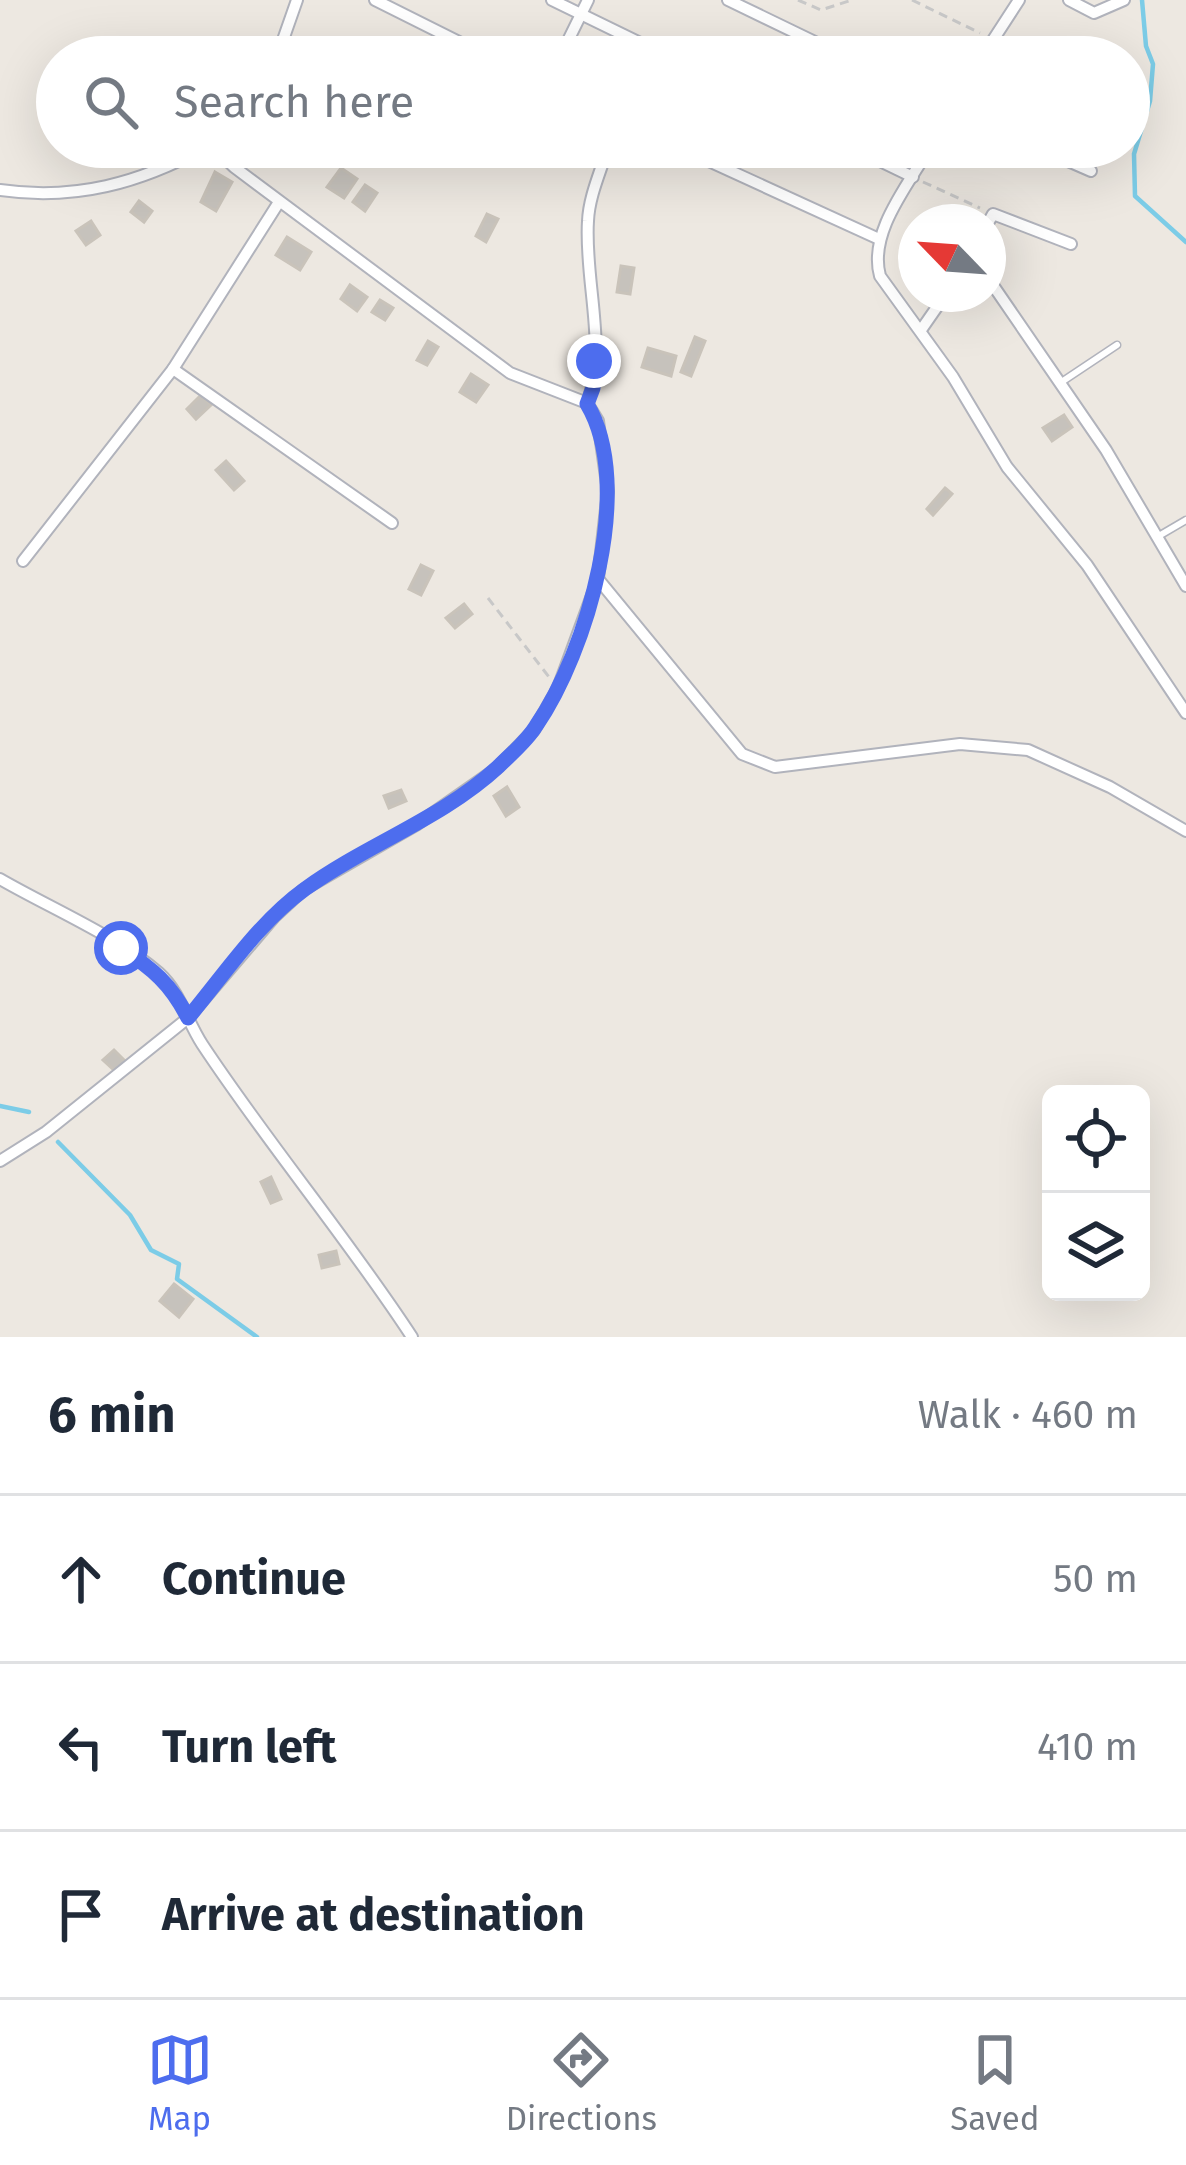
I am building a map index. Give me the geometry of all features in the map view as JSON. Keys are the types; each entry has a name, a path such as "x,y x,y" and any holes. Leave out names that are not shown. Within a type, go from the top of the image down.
{"street":[{"path":"286,36 298,0"},
{"path":"375,0 447,36"},
{"path":"552,0 627,36"},
{"path":"571,36 588,0"},
{"path":"728,0 803,36"},
{"path":"995,36 1019,0"},
{"path":"1069,0 1094,13 1124,0"},
{"path":"0,190 64,194 107,189 166,168"},
{"path":"0,1161 46,1132 188,1018 303,890 416,825 496,769 534,730 558,688 598,579 608,491 598,421 587,404 510,374 236,168"},
{"path":"587,404 594,361 587,225 602,168"},
{"path":"723,168 879,239"},
{"path":"894,168 913,177"},
{"path":"918,168 879,239 875,258 880,276 921,330 1007,466 1087,565 1186,713"},
{"path":"1084,168 1091,171"},
{"path":"23,561 173,369 279,202"},
{"path":"1006,223 1071,244"},
{"path":"1006,304 1106,450 1186,586"},
{"path":"921,330 934,312"},
{"path":"173,369 392,523"},
{"path":"598,579 742,754 775,767 960,744 1028,750 1110,787 1186,831"},
{"path":"0,879 157,971 172,987 202,1043 368,1269 412,1337"}],"lane":[{"path":"1060,383 1117,345"},
{"path":"1157,537 1186,520"}],"path":[{"path":"798,0 821,10 852,0"},
{"path":"912,0 987,36"},
{"path":"919,3 928,0"},
{"path":"913,177 964,204"},
{"path":"488,598 558,688"}],"building":[{"path":"341,168 357,179 344,198 327,187"},
{"path":"215,172 232,182 216,211 201,202"},
{"path":"365,185 377,193 365,211 353,202"},
{"path":"139,201 152,211 144,222 131,212"},
{"path":"487,214 498,219 486,242 476,236"},
{"path":"91,221 100,235 86,245 76,231"},
{"path":"287,237 311,252 300,270 276,255"},
{"path":"621,266 634,268 630,294 617,292"},
{"path":"350,285 367,297 357,311 341,299"},
{"path":"380,300 393,308 385,320 372,312"},
{"path":"695,337 705,341 691,376 681,372"},
{"path":"428,341 438,347 427,365 417,360"},
{"path":"648,348 676,356 671,376 642,367"},
{"path":"471,374 488,385 476,402 460,392"},
{"path":"201,395 211,405 196,419 187,409"},
{"path":"1064,415 1072,427 1052,441 1043,428"},
{"path":"226,461 244,481 234,490 216,470"},
{"path":"945,488 952,494 933,515 927,509"},
{"path":"421,565 433,571 421,595 409,589"},
{"path":"464,604 472,614 455,628 446,618"},
{"path":"507,787 519,807 506,816 494,796"},
{"path":"401,790 406,801 389,808 384,796"},
{"path":"114,1050 126,1062 116,1072 103,1060"},
{"path":"271,1177 281,1199 271,1203 261,1182"},
{"path":"336,1251 339,1264 322,1268 319,1255"},
{"path":"174,1284 193,1299 179,1317 160,1301"}],"waterway":[{"path":"1142,0 1145,36"},
{"path":"1150,56 1150,101"},
{"path":"1134,168 1135,196 1186,242"},
{"path":"0,1106 29,1112"},
{"path":"58,1142 130,1215 151,1250 179,1264 177,1279 257,1337"}],"route":[{"path":"121,948 157,971 172,987 188,1018 303,890 452,801 496,769 534,730 558,688 598,579 608,491 598,421 587,404 594,361"}]}
